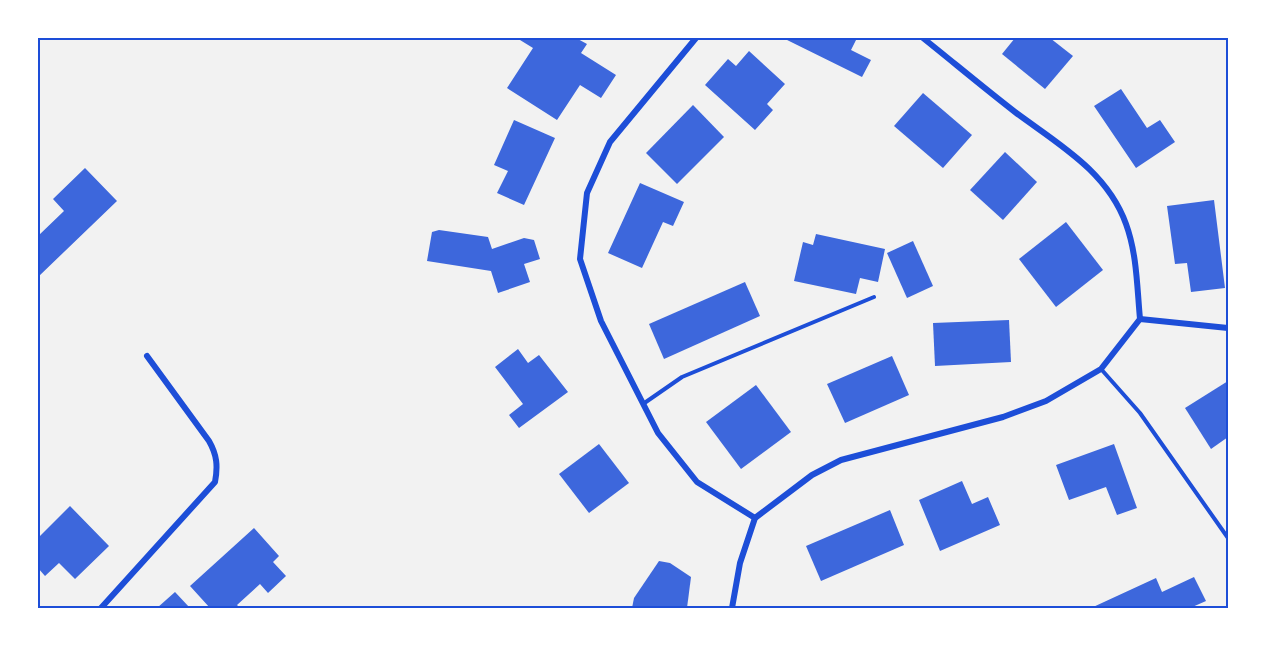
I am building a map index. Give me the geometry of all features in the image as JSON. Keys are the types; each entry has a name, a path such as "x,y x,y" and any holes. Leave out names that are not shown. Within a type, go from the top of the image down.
{"street":[{"path":"696,38 610,142 587,193 580,259 601,321 658,433 697,482 755,518"},
{"path":"732,609 740,563 755,518 812,475 841,460 1003,417 1046,401 1101,369 1140,319 1135,262 1126,224 1112,195 1076,155 1015,112 922,38"},
{"path":"1140,319 1228,328"},
{"path":"101,609 215,482 218,467 215,452 209,441 147,356"}],"lane":[{"path":"643,404 682,377 874,297"},
{"path":"1101,369 1140,413 1228,538"}],"building":[{"path":"522,38 576,38 587,44 581,53 616,75 601,98 580,85 557,120 507,88 533,48 520,40"},
{"path":"783,38 857,38 851,50 871,60 862,77"},
{"path":"1015,38 1050,38 1073,56 1045,89 1002,54"},
{"path":"749,51 785,84 767,104 773,110 755,130 705,85 728,59 736,66"},
{"path":"1121,89 1147,128 1160,120 1175,142 1136,168 1094,106"},
{"path":"923,93 972,135 943,168 894,126"},
{"path":"693,105 724,137 677,184 646,153"},
{"path":"514,120 555,138 524,205 497,193 508,171 494,165"},
{"path":"1005,152 1037,182 1003,220 970,190"},
{"path":"85,168 117,201 38,277 38,236 64,211 53,199"},
{"path":"640,183 684,202 673,226 663,222 642,268 608,253"},
{"path":"1214,200 1225,288 1191,292 1187,263 1175,264 1167,206"},
{"path":"1066,222 1103,270 1056,307 1019,259"},
{"path":"439,230 488,237 492,249 524,238 534,240 540,259 524,264 530,282 498,293 491,271 427,261 432,232"},
{"path":"816,234 885,249 878,282 860,278 856,294 794,281 803,242 813,245"},
{"path":"913,241 933,286 907,298 887,253"},
{"path":"745,282 760,316 664,359 649,324"},
{"path":"1009,320 1011,362 935,366 933,323"},
{"path":"518,349 528,363 539,355 568,392 519,428 509,415 523,404 495,367"},
{"path":"892,356 909,395 845,423 827,384"},
{"path":"1228,381 1228,437 1211,449 1185,408"},
{"path":"756,385 791,432 741,469 706,422"},
{"path":"599,444 629,483 589,513 559,474"},
{"path":"1114,444 1137,508 1117,515 1106,487 1069,500 1056,465"},
{"path":"962,481 972,504 988,497 1000,525 940,551 919,500"},
{"path":"70,506 109,546 75,579 59,563 45,576 38,568 38,538"},
{"path":"890,510 904,545 821,581 806,546"},
{"path":"254,528 279,556 273,562 286,576 268,593 260,584 237,605 240,608 210,608 190,586"},
{"path":"659,561 670,563 691,577 687,608 632,608 634,598"},
{"path":"1194,577 1206,601 1190,608 1091,608 1156,578 1162,592"},
{"path":"175,592 190,608 157,608"}]}
